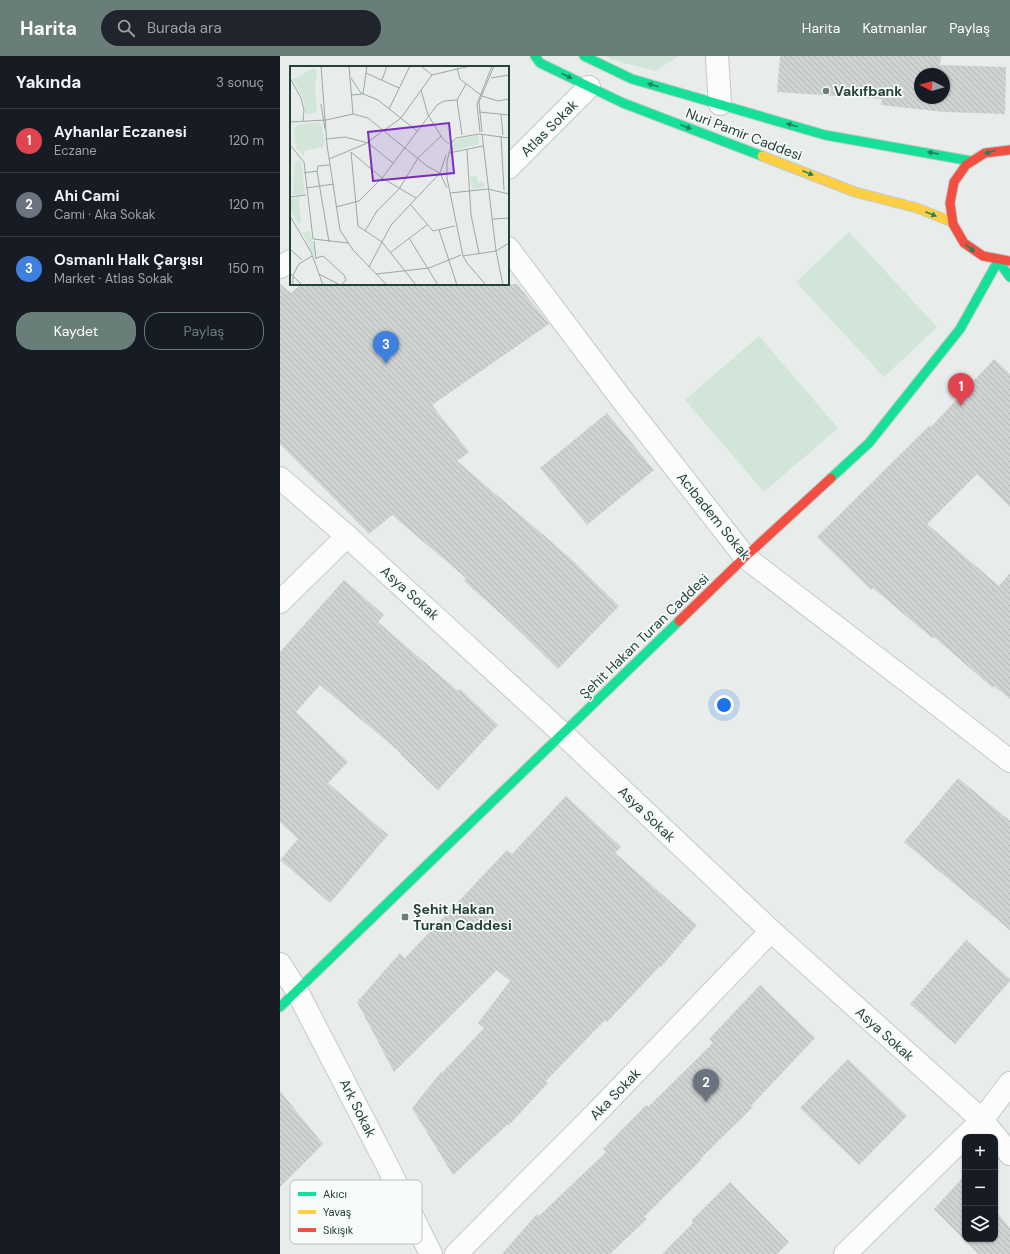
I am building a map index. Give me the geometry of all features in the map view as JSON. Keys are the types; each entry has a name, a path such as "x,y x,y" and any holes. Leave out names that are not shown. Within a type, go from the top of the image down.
{"main road":[{"name":"Nuri Pamir Caddesi","path":"535,56 540,63 623,103 855,192 917,208 952,222"},
{"name":"Nuri Pamir Caddesi","path":"584,56 632,79 825,135 971,160"},
{"path":"1010,150 1002,149 986,153 971,160 959,173 952,188 949,205 952,222 958,237 969,249 982,257 998,261 1010,261"},
{"path":"998,261 1010,277"},
{"name":"Şehit Hakan Turan Caddesi","path":"280,1007 745,558 869,443 960,329 998,261"}],"street":[{"path":"717,56 720,104"},
{"name":"Atlas Sokak","path":"509,167 589,87"},
{"name":"Acıbadem Sokak","path":"509,249 623,401 745,558 1010,761"},
{"path":"280,267 290,262"},
{"name":"Asya Sokak","path":"280,478 347,536 563,734 770,931 982,1120 1010,1154"},
{"path":"280,602 347,536"},
{"name":"Aka Sokak","path":"456,1254 600,1109 770,931"},
{"name":"Ark Sokak","path":"280,964 297,991 394,1180"},
{"path":"844,1254 982,1120 1010,1083"},
{"name":"Ark Sokak","path":"422,1236 431,1254"}],"green space":[{"path":"606,56 679,56 655,71 613,60"},
{"path":"849,232 937,327 884,377 796,282"},
{"path":"759,336 838,428 764,492 685,400"}],"building":[{"path":"780,56 941,56 940,65 1006,67 1005,114 944,112 881,105 882,99 777,92"},
{"path":"280,284 291,293 300,285 517,284 549,324 432,405 469,452 457,461 569,557 619,606 558,669 510,622 464,581 466,578 392,515 369,534 280,444"},
{"path":"994,359 1010,374 1010,507 977,474 927,524 999,586 1010,573 1010,699 994,686 993,688 934,637 932,638 873,588 871,590 817,537 930,425 931,427"},
{"path":"607,413 654,470 587,525 540,468"},
{"path":"344,580 384,615 378,622 458,691 460,689 498,725 438,790 400,754 401,753 320,685 296,712 348,762 328,783 388,835 330,903 280,860 298,839 280,822 280,652"},
{"path":"958,778 1010,821 1010,930 904,842"},
{"path":"566,796 621,847 615,853 697,925 661,967 660,966 607,1022 605,1020 546,1081 548,1083 509,1125 508,1124 453,1175 412,1108 441,1072 442,1073 484,1028 478,1023 510,981 497,970 394,1072 357,1002 400,953 405,958 507,850 512,854"},
{"path":"966,940 1010,979 1010,981 955,1044 910,1004"},
{"path":"760,985 815,1038 751,1106 753,1107 644,1217 647,1219 610,1254 502,1254 537,1214 539,1216 606,1152 603,1149 646,1105 648,1107 713,1043 709,1039"},
{"path":"848,1059 907,1116 859,1165 800,1108"},
{"path":"280,1091 323,1144 280,1187"},
{"path":"962,1178 962,1238 934,1209"},
{"path":"730,1182 789,1242 777,1254 662,1254 693,1223 691,1221"},
{"path":"998,1214 1010,1228 1010,1254 978,1254 966,1242 998,1242"}],"traffic: fast":[{"path":"535,56 540,63 623,103 762,156"},
{"path":"584,56 632,79 825,135 971,161"},
{"path":"831,478 869,443 960,329 998,261 1010,277"},
{"path":"280,1007 679,621"}],"traffic: slow":[{"path":"762,156 855,192 917,208 952,222"}],"traffic: jam":[{"path":"1010,150 985,153 966,165 954,182 950,203 953,224 964,243 983,256 1010,261"},
{"path":"679,621 745,557 831,478"}],"place":[{"name":"Vakıfbank","path":"826,91"},
{"name":"Osmanlı Halk Çarşısı","path":"386,364"},
{"name":"Ayhanlar Eczanesi","path":"961,406"},
{"name":"Şehit Hakan Turan Caddesi","path":"405,917"},
{"name":"Ahi Cami","path":"706,1102"}]}
